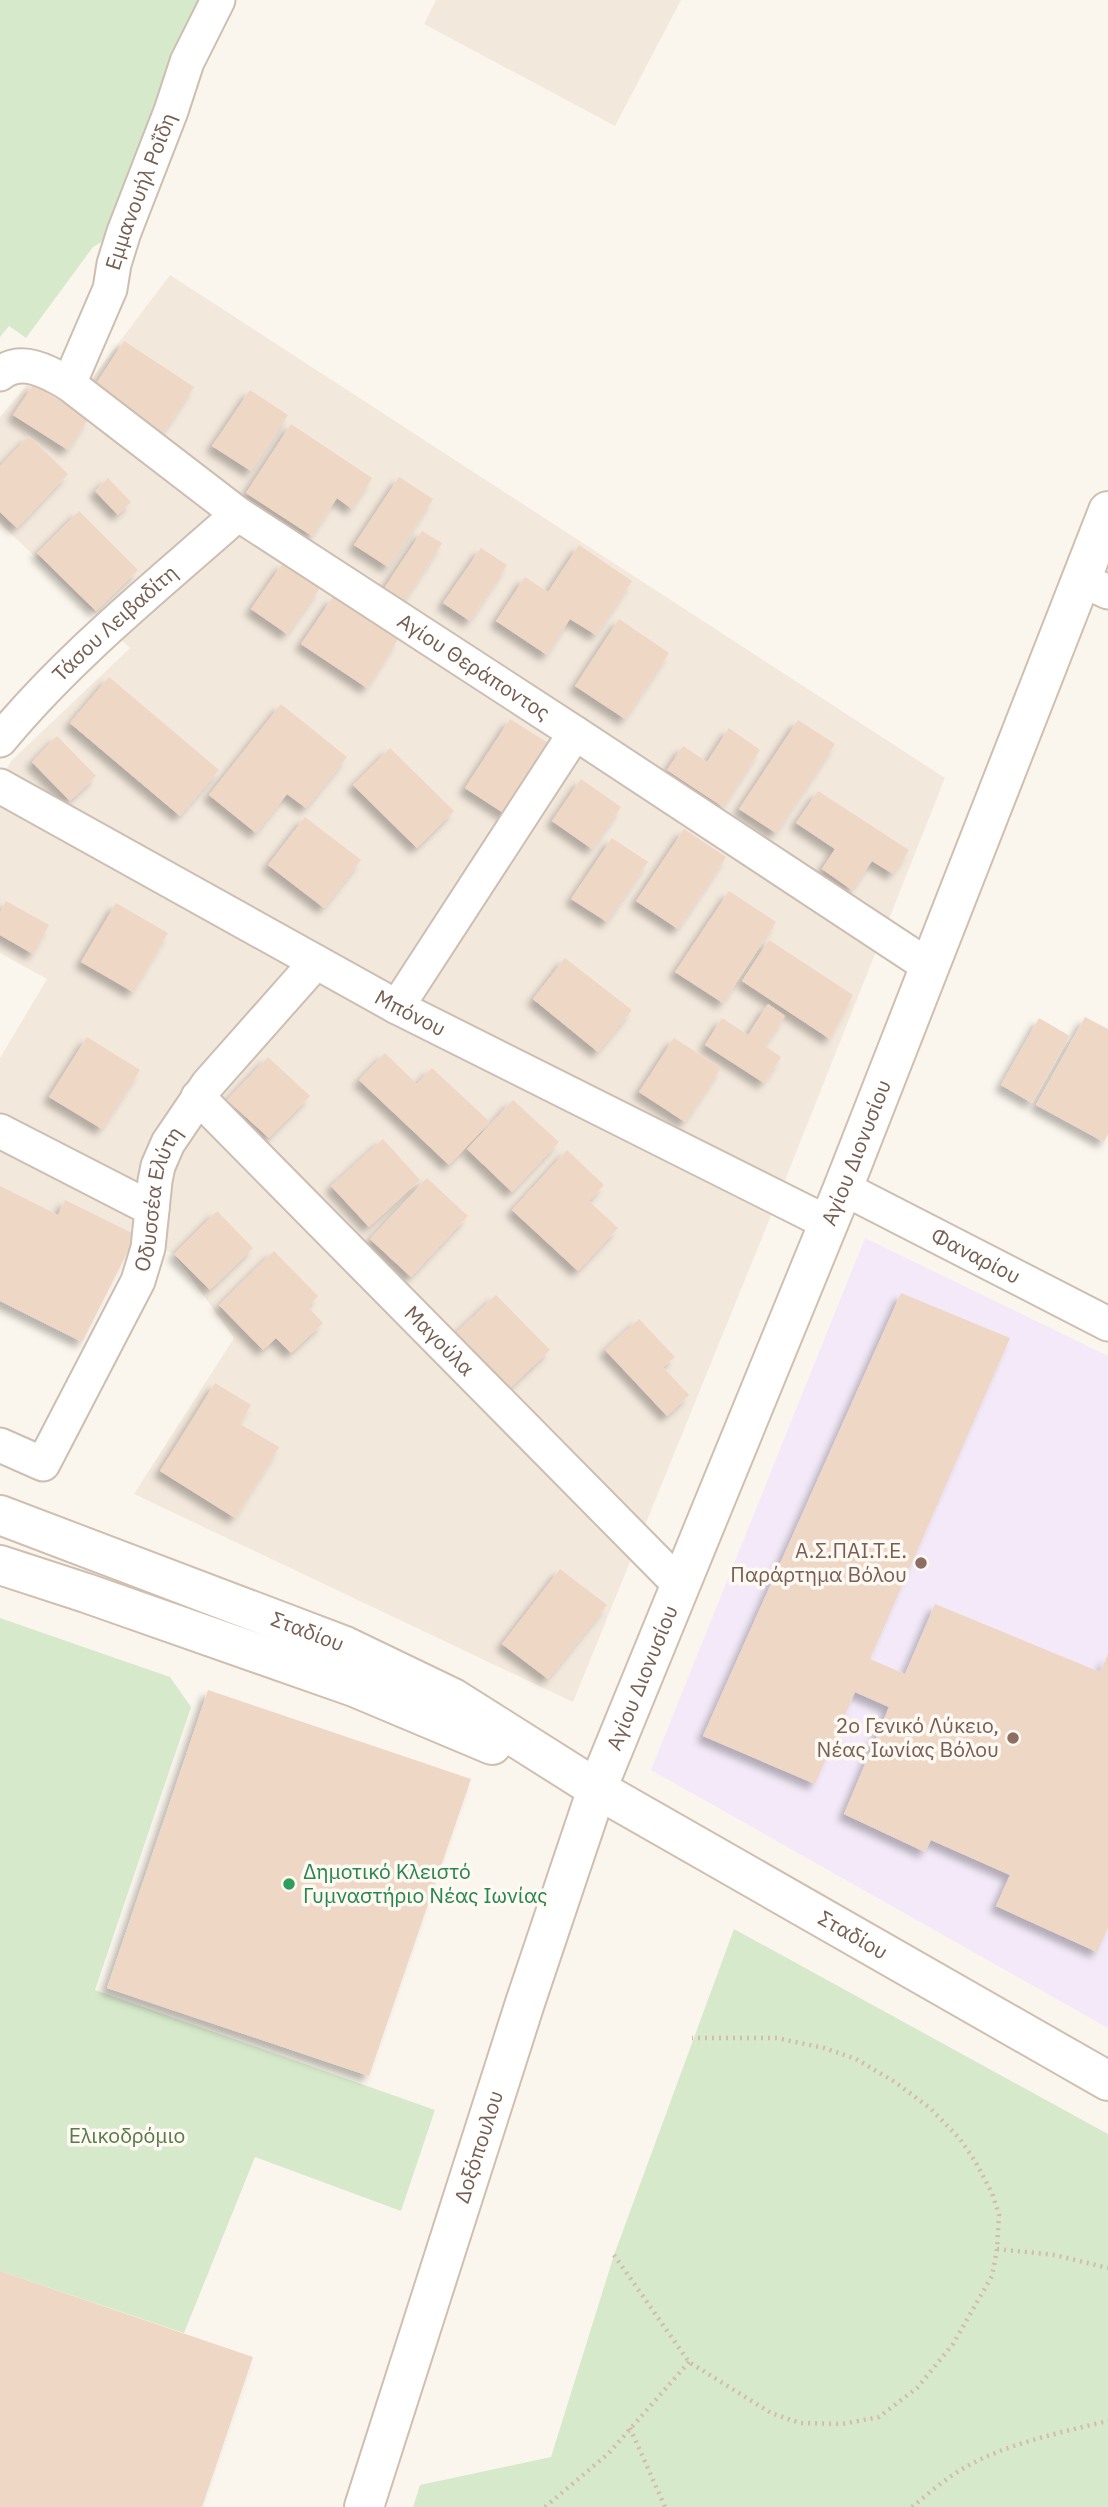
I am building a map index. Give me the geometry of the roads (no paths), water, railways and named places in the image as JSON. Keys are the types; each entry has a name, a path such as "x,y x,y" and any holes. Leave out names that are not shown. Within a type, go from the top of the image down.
{"main road":[{"name":"Αγίου Διονυσίου","path":"597,1789 844,1188 930,967 1095,586 1108,511"},
{"name":"Σταδίου","path":"0,1515 345,1646 453,1698 597,1789 1108,2081"},
{"name":"Σταδίου","path":"0,1565 354,1686 597,1789"},
{"name":"Δοξόπουλου","path":"364,2507 525,2003 597,1789"}],"street":[{"name":"Εμμανουήλ Ροΐδη","path":"69,384 110,289 124,232 187,62 218,0"},
{"name":"Αγίου Θεράποντος","path":"11,370 48,372 69,384 238,514 930,967"},
{"name":"Τάσου Λειβαδίτη","path":"0,740 94,643 238,514"},
{"path":"397,1007 575,733"},
{"name":"Μπόνου","path":"0,786 397,1007 828,1223"},
{"name":"Οδυσσέα Ελύτη","path":"0,1445 43,1464 138,1281 148,1248 158,1166 168,1143 198,1097 316,962"},
{"name":"Μαγούλα","path":"198,1097 681,1586"},
{"path":"0,1131 152,1209"},
{"name":"Φαναρίου","path":"844,1188 1108,1324"}],"place":[{"name":"Α.Σ.ΠΑΙ.Τ.Ε. Παράρτημα Βόλου","path":"921,1563"},
{"name":"2ο Γενικό Λύκειο, Νέας Ιωνίας Βόλου","path":"1013,1738"},
{"name":"Δημοτικό Κλειστό Γυμναστήριο Νέας Ιωνίας","path":"289,1884"}],"park label":[{"name":"Ελικοδρόμιο","path":"127,2136"}]}
